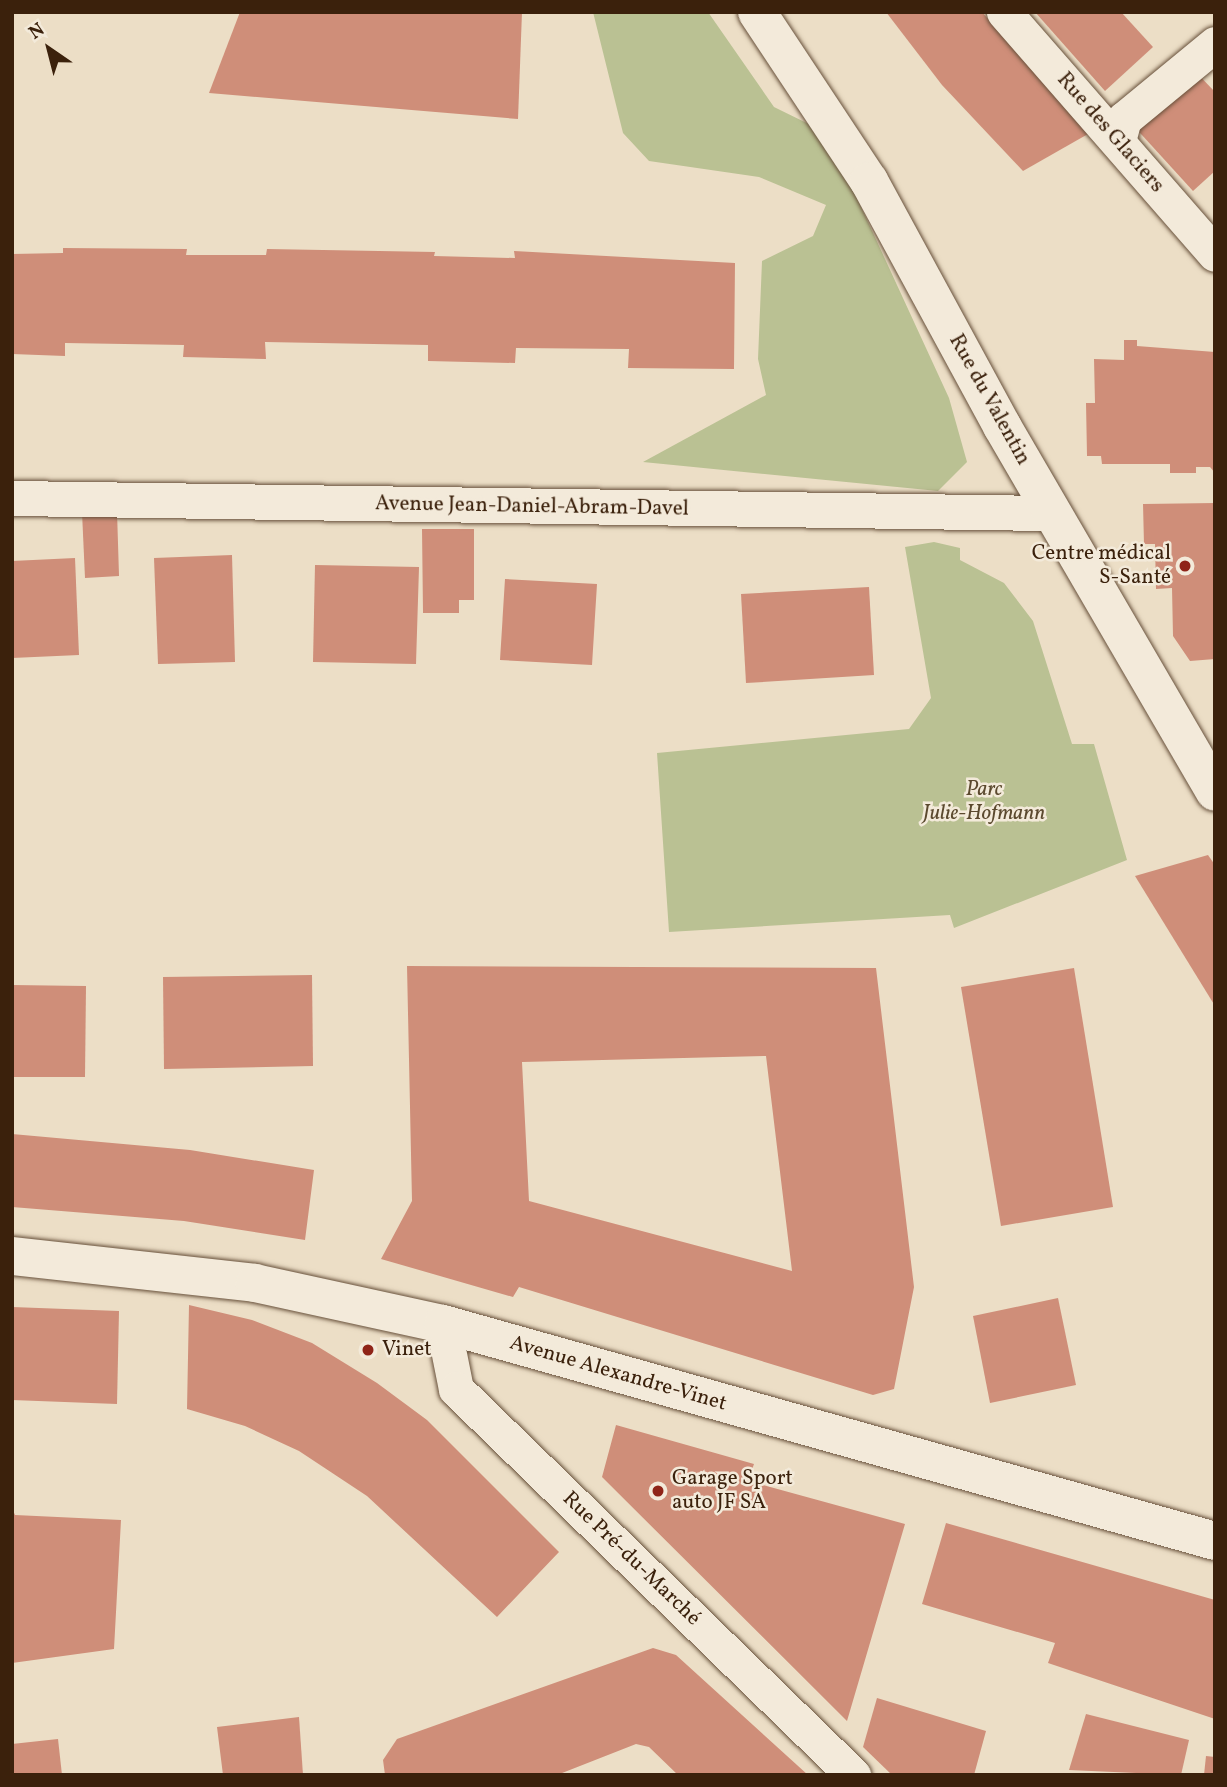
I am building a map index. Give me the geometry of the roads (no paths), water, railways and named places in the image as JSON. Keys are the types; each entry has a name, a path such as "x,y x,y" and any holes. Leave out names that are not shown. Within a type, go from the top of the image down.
{"street":[{"name":"Rue du Valentin","path":"757,12 869,181 1052,513 1215,792"},
{"name":"Rue des Glaciers","path":"1004,12 1215,254"},
{"path":"1118,141 1124,120 1215,44"},
{"name":"Avenue Jean-Daniel-Abram-Davel","path":"12,498 1052,513"},
{"name":"Avenue Alexandre-Vinet","path":"12,1256 227,1279 443,1324 1215,1541"},
{"name":"Rue Pré-du-Marché","path":"443,1324 456,1389 853,1775"}],"place":[{"name":"Centre médical S-Santé","path":"1185,566"},
{"name":"Vinet","path":"368,1350"},
{"name":"Garage Sport auto JF SA","path":"658,1491"}],"park label":[{"name":"Parc Julie-Hofmann","path":"984,802"}]}
